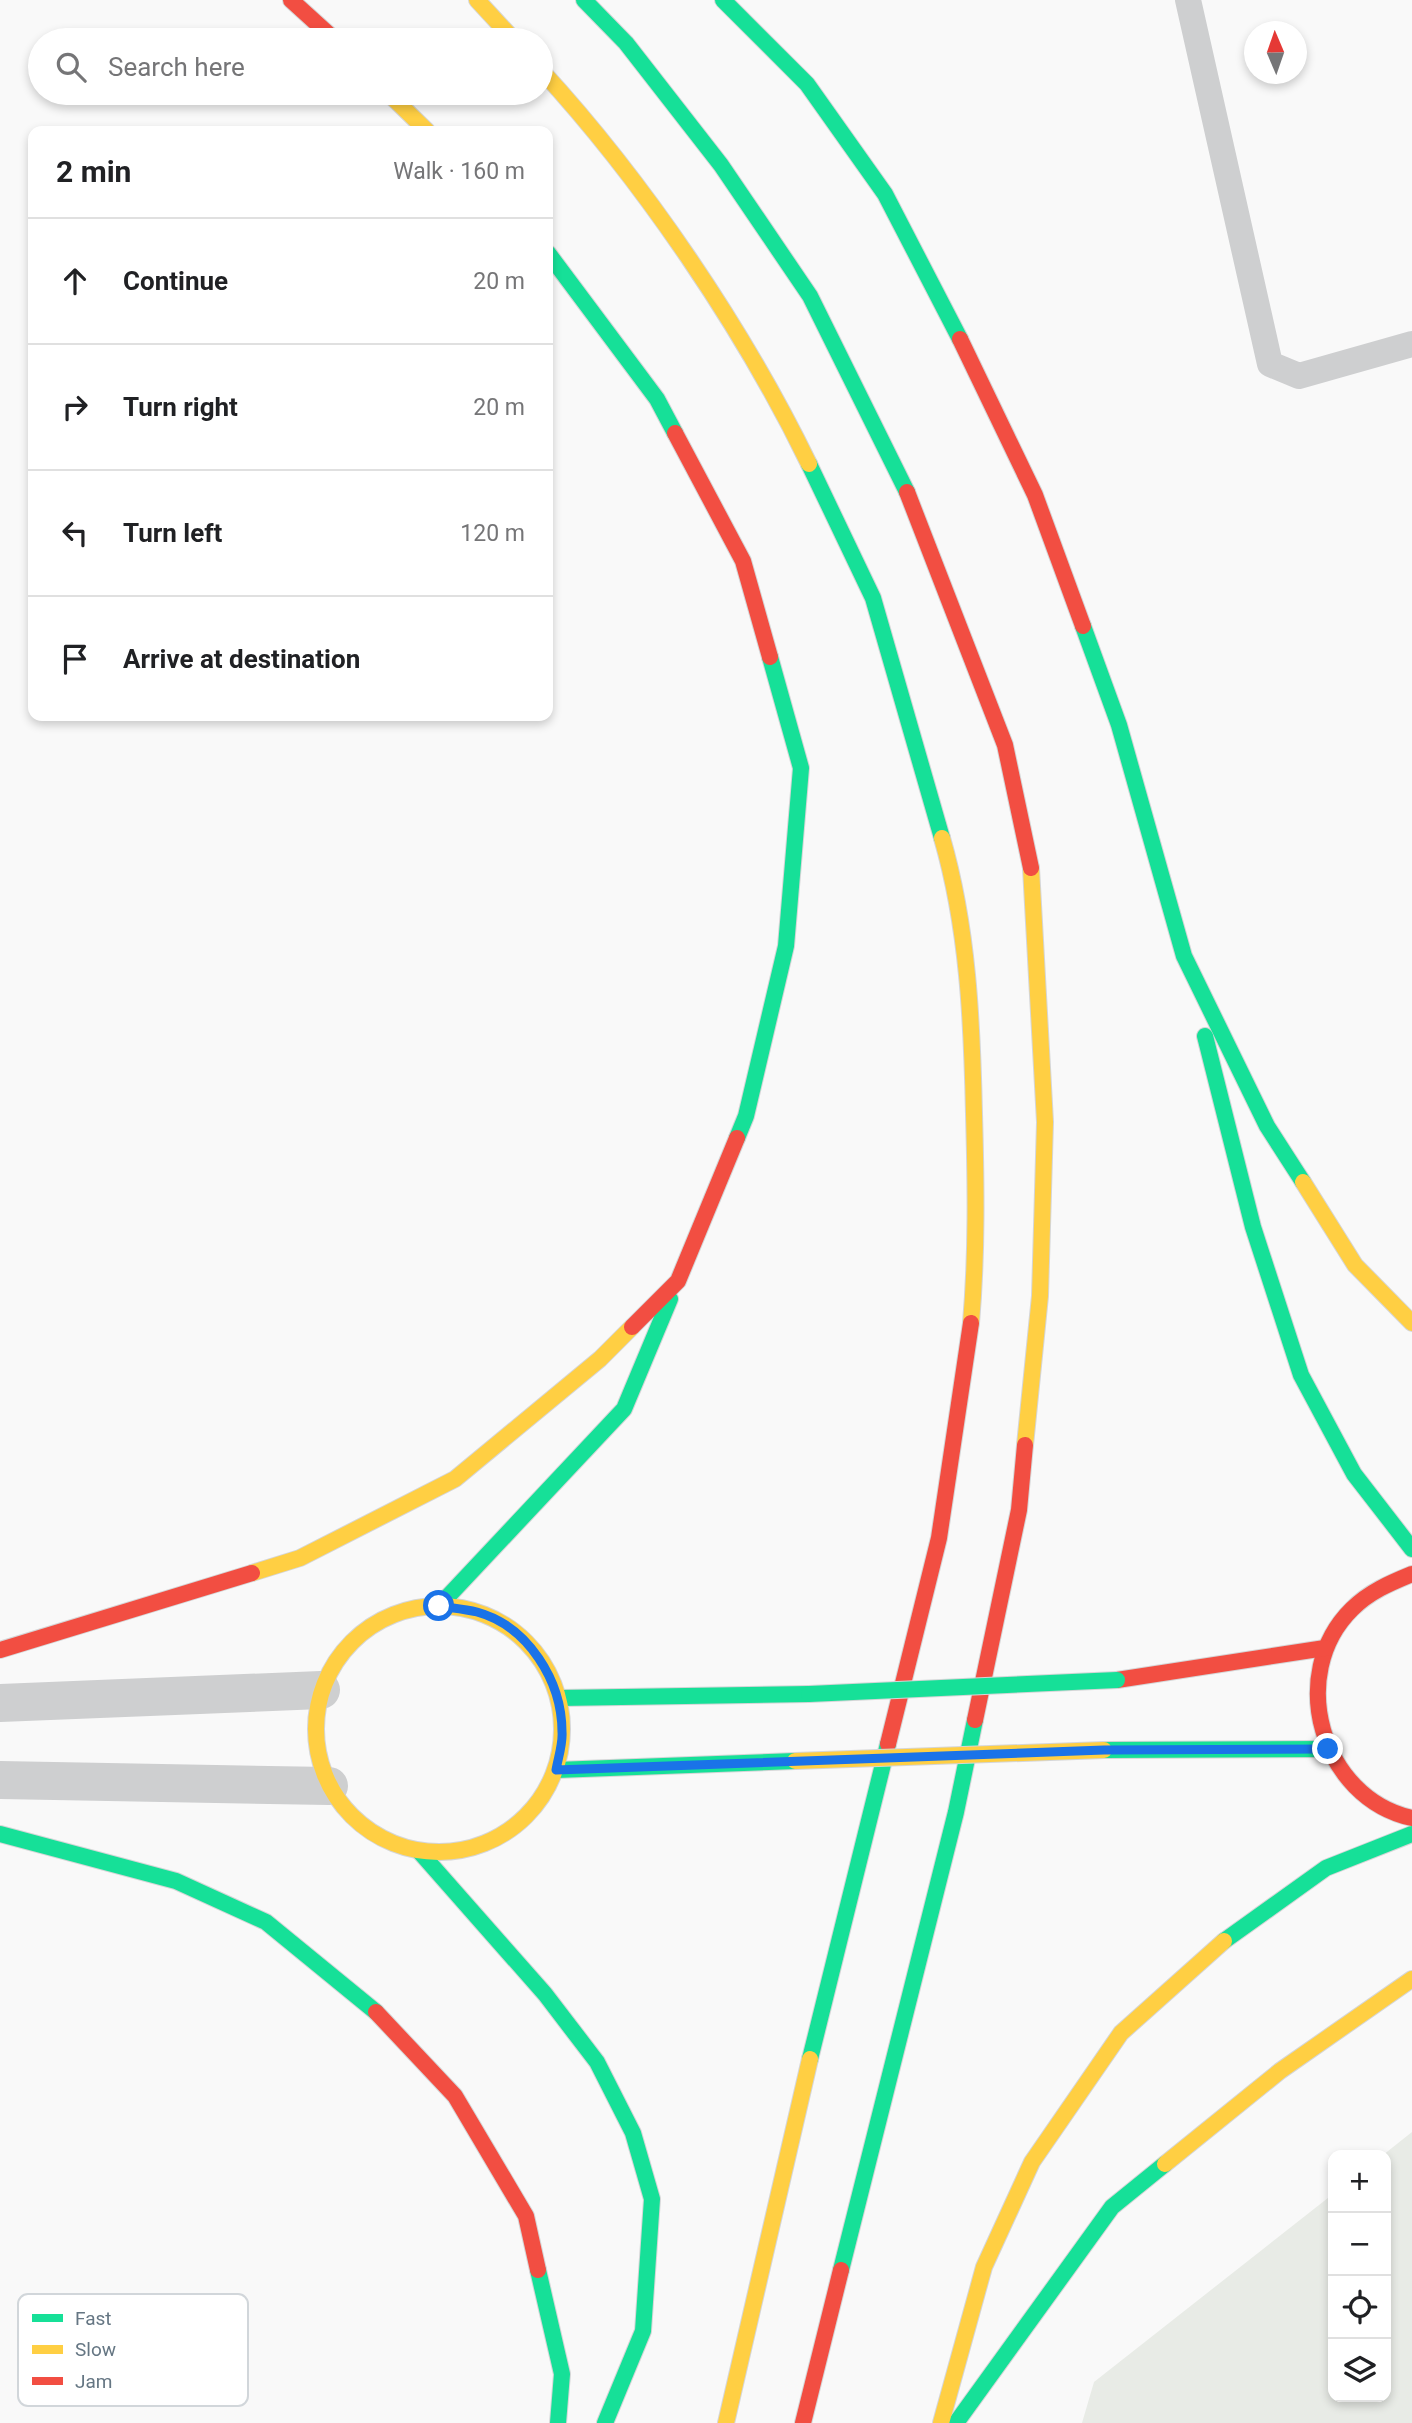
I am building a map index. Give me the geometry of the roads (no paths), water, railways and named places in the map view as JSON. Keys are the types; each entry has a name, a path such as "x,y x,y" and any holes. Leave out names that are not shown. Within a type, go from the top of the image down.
{"main road":[{"path":"291,0 322,28"},
{"path":"477,0 503,28"},
{"path":"584,0 626,43 721,165 810,296 919,516 1005,745 1034,881 1045,1122 1040,1296 1019,1510 956,1812 803,2423"},
{"path":"723,0 807,84 885,194 1035,495 1119,725 1184,956 1253,1227 1301,1375 1354,1474 1412,1549"},
{"path":"553,83 590,123 707,286 786,417 873,598 957,890 972,1028 977,1248 968,1355 939,1538 811,2053 726,2423"},
{"path":"400,105 422,126"},
{"path":"439,1606 624,1409 746,1116 786,946 800,768 743,561 657,399 553,260"},
{"path":"1184,956 1267,1126 1355,1265 1412,1323"},
{"path":"0,1650 300,1558 454,1479 600,1359 678,1281"},
{"path":"1412,1574 1396,1578 1366,1595 1342,1619 1325,1648 1316,1682 1317,1716 1328,1749 1346,1778 1372,1801 1412,1818"},
{"path":"439,1606 479,1613 515,1632 542,1661 559,1698 563,1734 556,1770 535,1807 503,1835 462,1850 419,1851 383,1839 352,1817 329,1786 317,1755 315,1722 321,1690 339,1656 367,1629 401,1612 439,1606"},
{"path":"559,1698 809,1694 1117,1680 1325,1648"},
{"path":"556,1770 1104,1750 1328,1749"},
{"path":"0,1834 176,1881 266,1922 369,2005 455,2096 526,2216 562,2374 558,2423"},
{"path":"941,2423 984,2266 1032,2162 1121,2033 1226,1939 1326,1868 1412,1834"},
{"path":"419,1851 545,1994 589,2052 633,2133 652,2199 643,2331 606,2423"},
{"path":"956,2423 1112,2207 1280,2071 1412,1979"}],"street":[{"path":"0,1703 321,1690"},
{"path":"0,1780 329,1786"}],"lane":[{"path":"1188,0 1270,364 1299,376 1412,344"}]}
